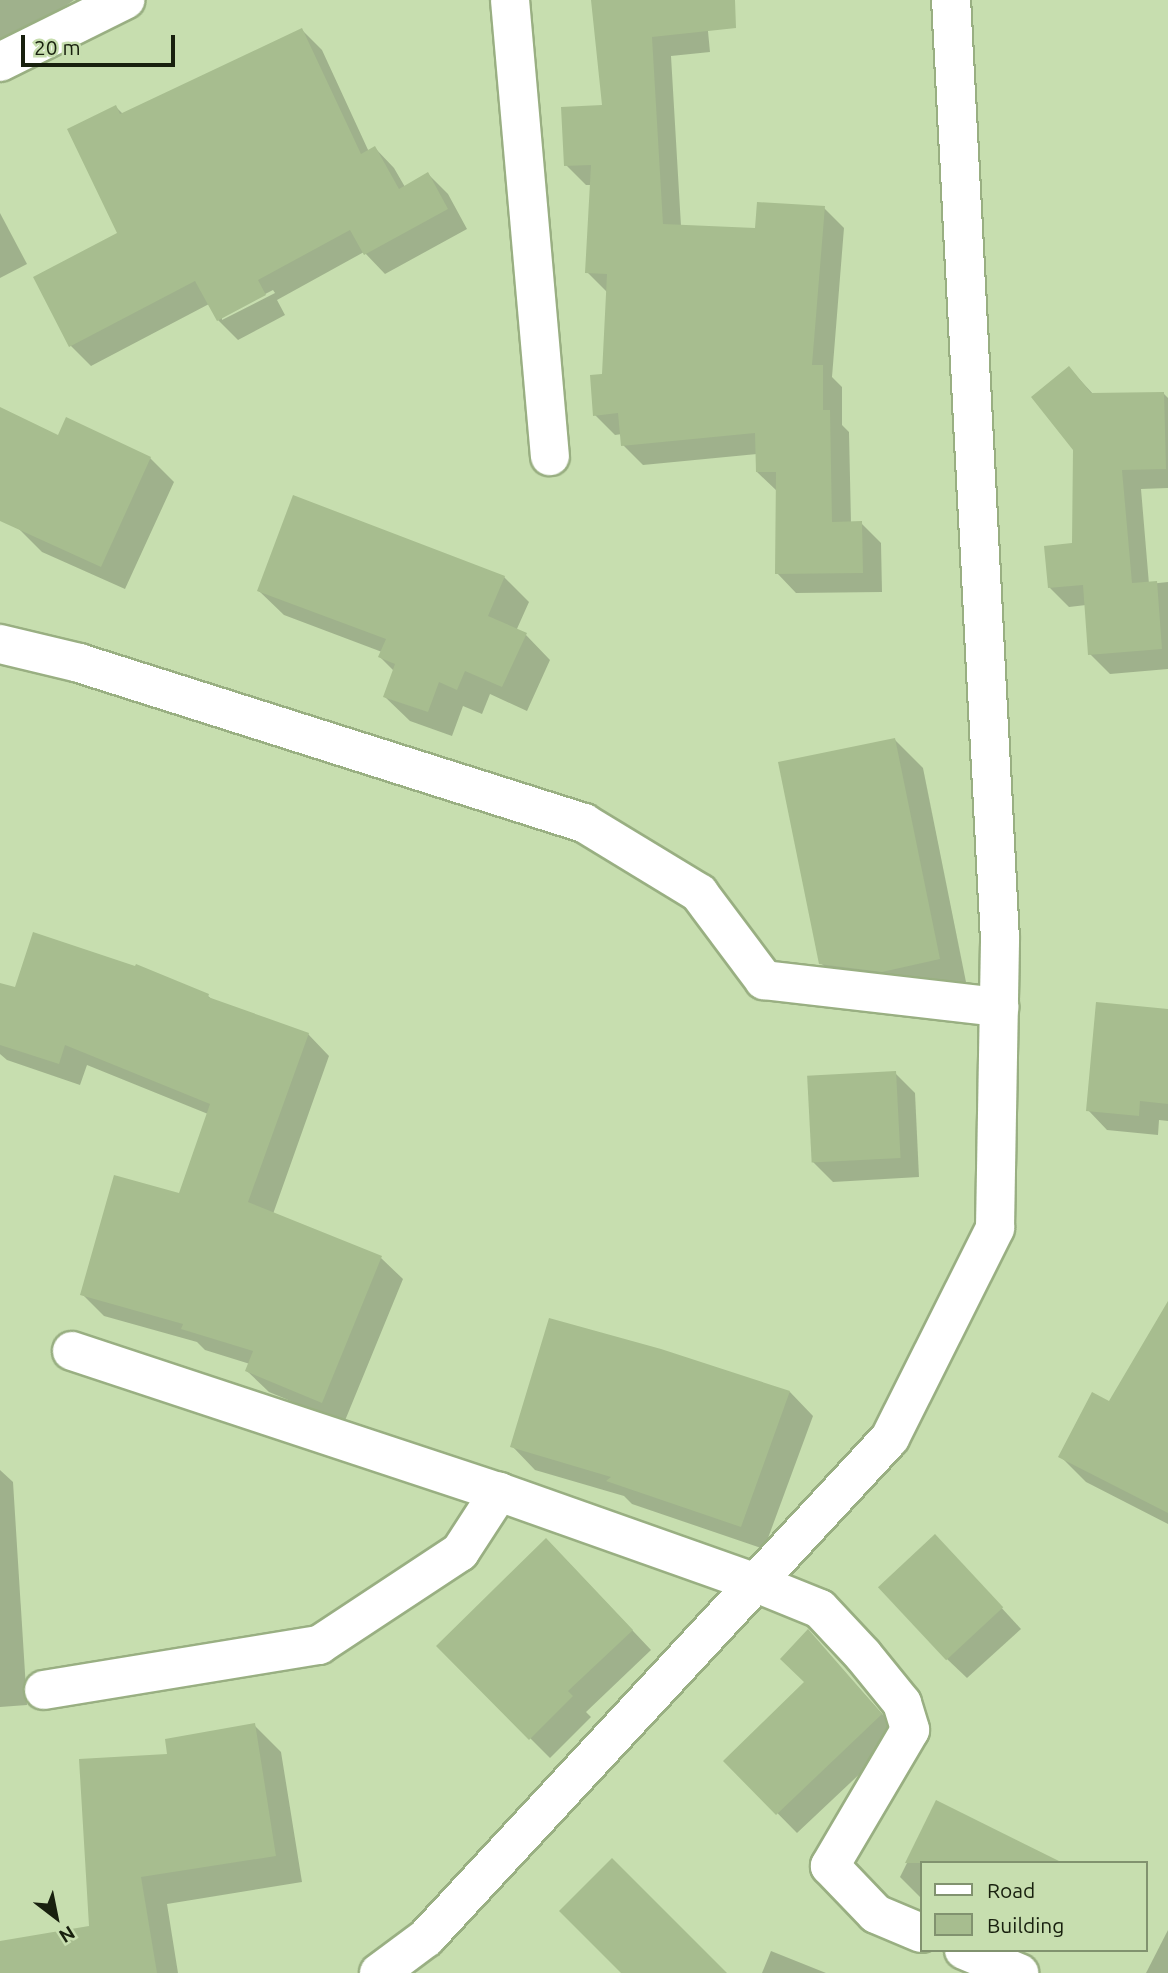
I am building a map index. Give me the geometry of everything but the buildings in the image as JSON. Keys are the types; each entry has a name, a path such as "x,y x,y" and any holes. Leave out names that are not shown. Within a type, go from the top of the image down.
{"street":[{"path":"0,62 125,0"},
{"path":"510,0 550,456"},
{"path":"379,1973 426,1938 890,1438 995,1228 1000,940 951,0"},
{"path":"0,643 79,663 584,822 699,893 764,980 999,1007"},
{"path":"72,1351 499,1492 756,1583 820,1609 863,1655 902,1703 910,1730 830,1866 876,1914 920,1933"},
{"path":"44,1690 319,1645 460,1552 499,1492"},
{"path":"969,1952 1019,1973"}]}
